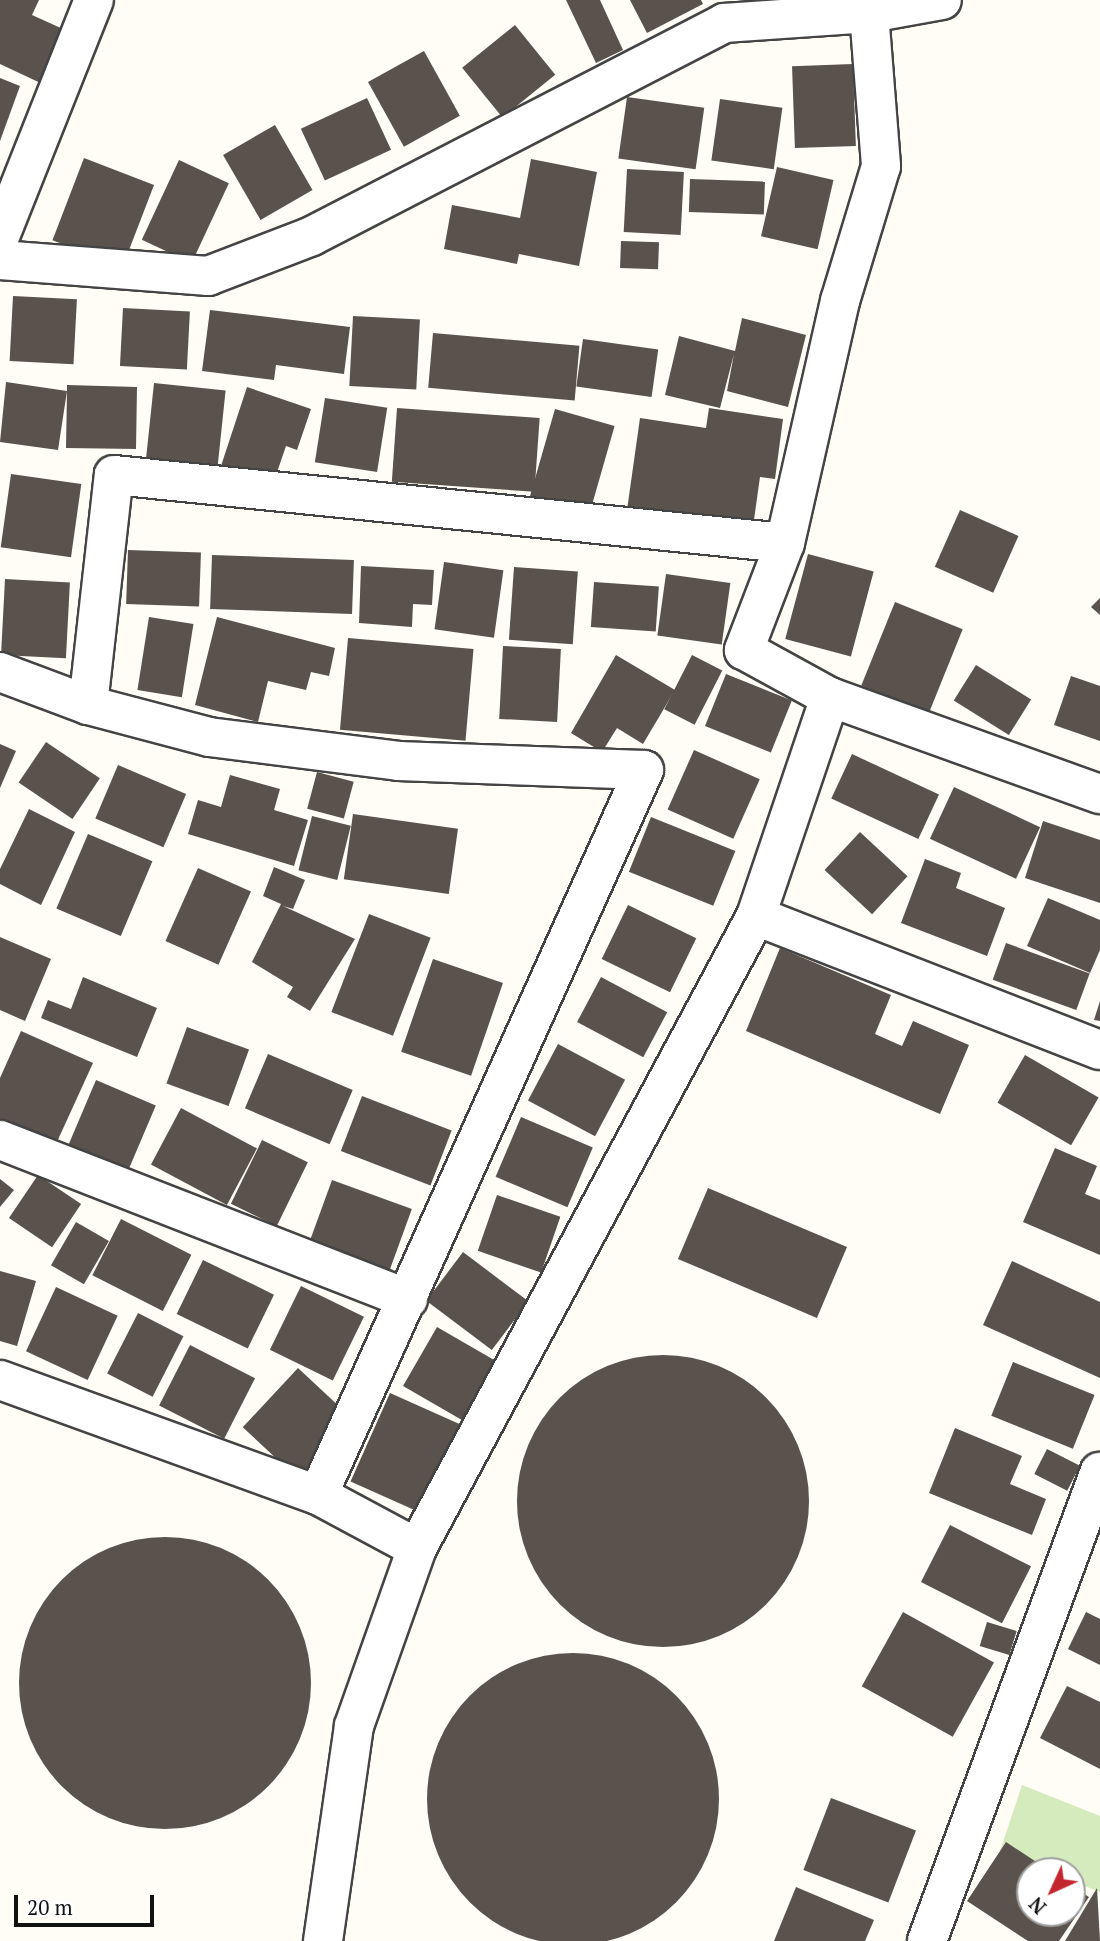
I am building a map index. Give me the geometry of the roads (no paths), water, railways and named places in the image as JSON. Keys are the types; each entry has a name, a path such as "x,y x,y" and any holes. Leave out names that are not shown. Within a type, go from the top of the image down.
{"street":[{"path":"0,236 94,0"},
{"path":"0,260 208,276 312,236 724,23 942,0"},
{"path":"869,7 881,166 840,301 785,543 744,650 830,697 1100,794"},
{"path":"88,705 114,475 785,543"},
{"path":"0,671 88,705 209,737 398,761 644,770 408,1300 318,1495"},
{"path":"323,1941 354,1726 417,1548 756,916 830,697"},
{"path":"756,916 1100,1050"},
{"path":"0,1140 408,1300"},
{"path":"0,1380 318,1495 417,1548"},
{"path":"927,1941 1100,1472"}]}
